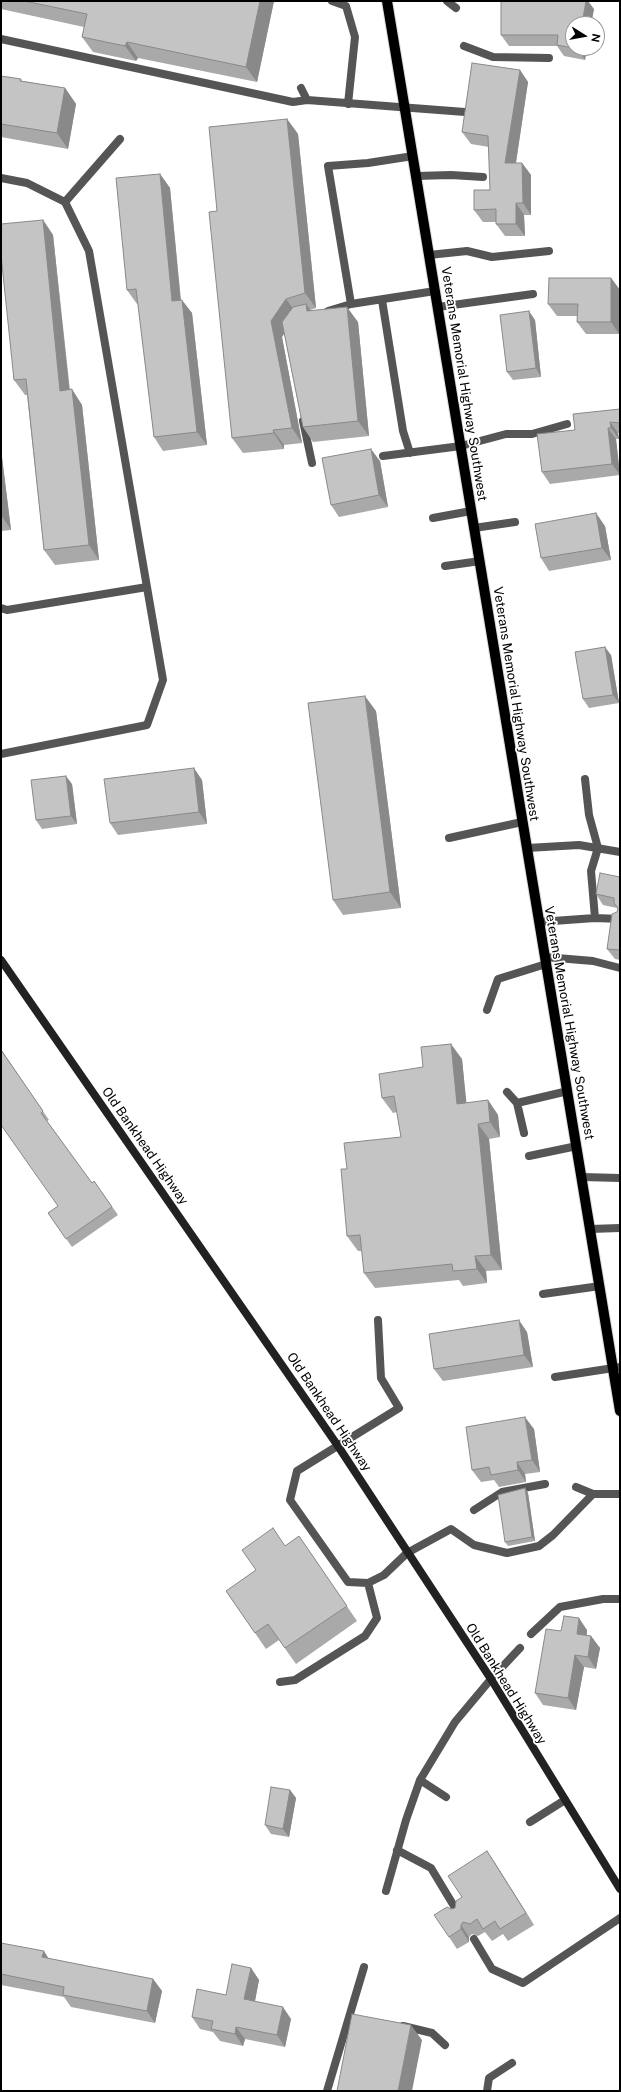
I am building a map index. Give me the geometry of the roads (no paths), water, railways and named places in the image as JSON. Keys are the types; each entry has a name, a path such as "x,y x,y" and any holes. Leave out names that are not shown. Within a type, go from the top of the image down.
{"main road":[{"name":"Veterans Memorial Highway Southwest","path":"387,1 590,1229 617,1368 620,1411"}],"street":[{"path":"332,1 346,6 355,37 348,104"},
{"path":"447,1 456,8"},
{"path":"1,39 292,102 307,100 405,109 465,112"},
{"path":"464,46 492,57 549,58"},
{"path":"301,88 307,100"},
{"path":"65,202 120,139"},
{"path":"352,304 328,166 368,163 413,156"},
{"path":"416,176 451,175 484,177"},
{"path":"1,178 27,183 65,202 89,251 163,680 147,725 1,754"},
{"path":"429,255 467,251 492,257 549,251"},
{"path":"322,312 352,304 435,291"},
{"path":"438,308 532,294"},
{"path":"382,300 403,431 410,453"},
{"path":"301,411 312,463"},
{"path":"383,456 460,446 506,434 532,434 566,424"},
{"path":"433,518 471,511"},
{"path":"474,528 514,522"},
{"path":"445,566 480,561"},
{"path":"1,608 7,610 147,587"},
{"path":"585,779 589,815 598,848 591,871 595,918"},
{"path":"448,838 522,822"},
{"path":"527,848 579,846 620,852"},
{"path":"539,922 595,918 620,919"},
{"name":"Old Bankhead Highway","path":"1,960 338,1446 491,1679 620,1889"},
{"path":"487,1010 498,979 546,960 593,961 620,968"},
{"path":"517,1102 568,1091"},
{"path":"507,1092 517,1102 524,1133"},
{"path":"529,1156 577,1146"},
{"path":"582,1177 620,1178"},
{"path":"590,1229 620,1228"},
{"path":"542,1294 600,1286"},
{"path":"378,1320 381,1378 399,1408 297,1471 290,1500 348,1582 368,1583 384,1575 407,1553 451,1529 474,1545 507,1553 539,1546 553,1536 593,1494"},
{"path":"555,1377 617,1368"},
{"path":"474,1510 502,1492 545,1484"},
{"path":"576,1487 593,1494 620,1494"},
{"path":"280,1682 295,1680 364,1636 377,1618 368,1583"},
{"path":"531,1634 560,1607 603,1600 620,1599"},
{"path":"386,1891 420,1780 455,1722 491,1679 520,1648"},
{"path":"420,1780 446,1797"},
{"path":"530,1822 565,1800"},
{"path":"398,1850 431,1868 460,1916"},
{"path":"474,1939 492,1969 523,1983 620,1918"},
{"path":"327,2091 354,2014 364,1967"},
{"path":"395,2024 432,2033 445,2045"},
{"path":"486,2091 489,2078 512,2063"}]}
